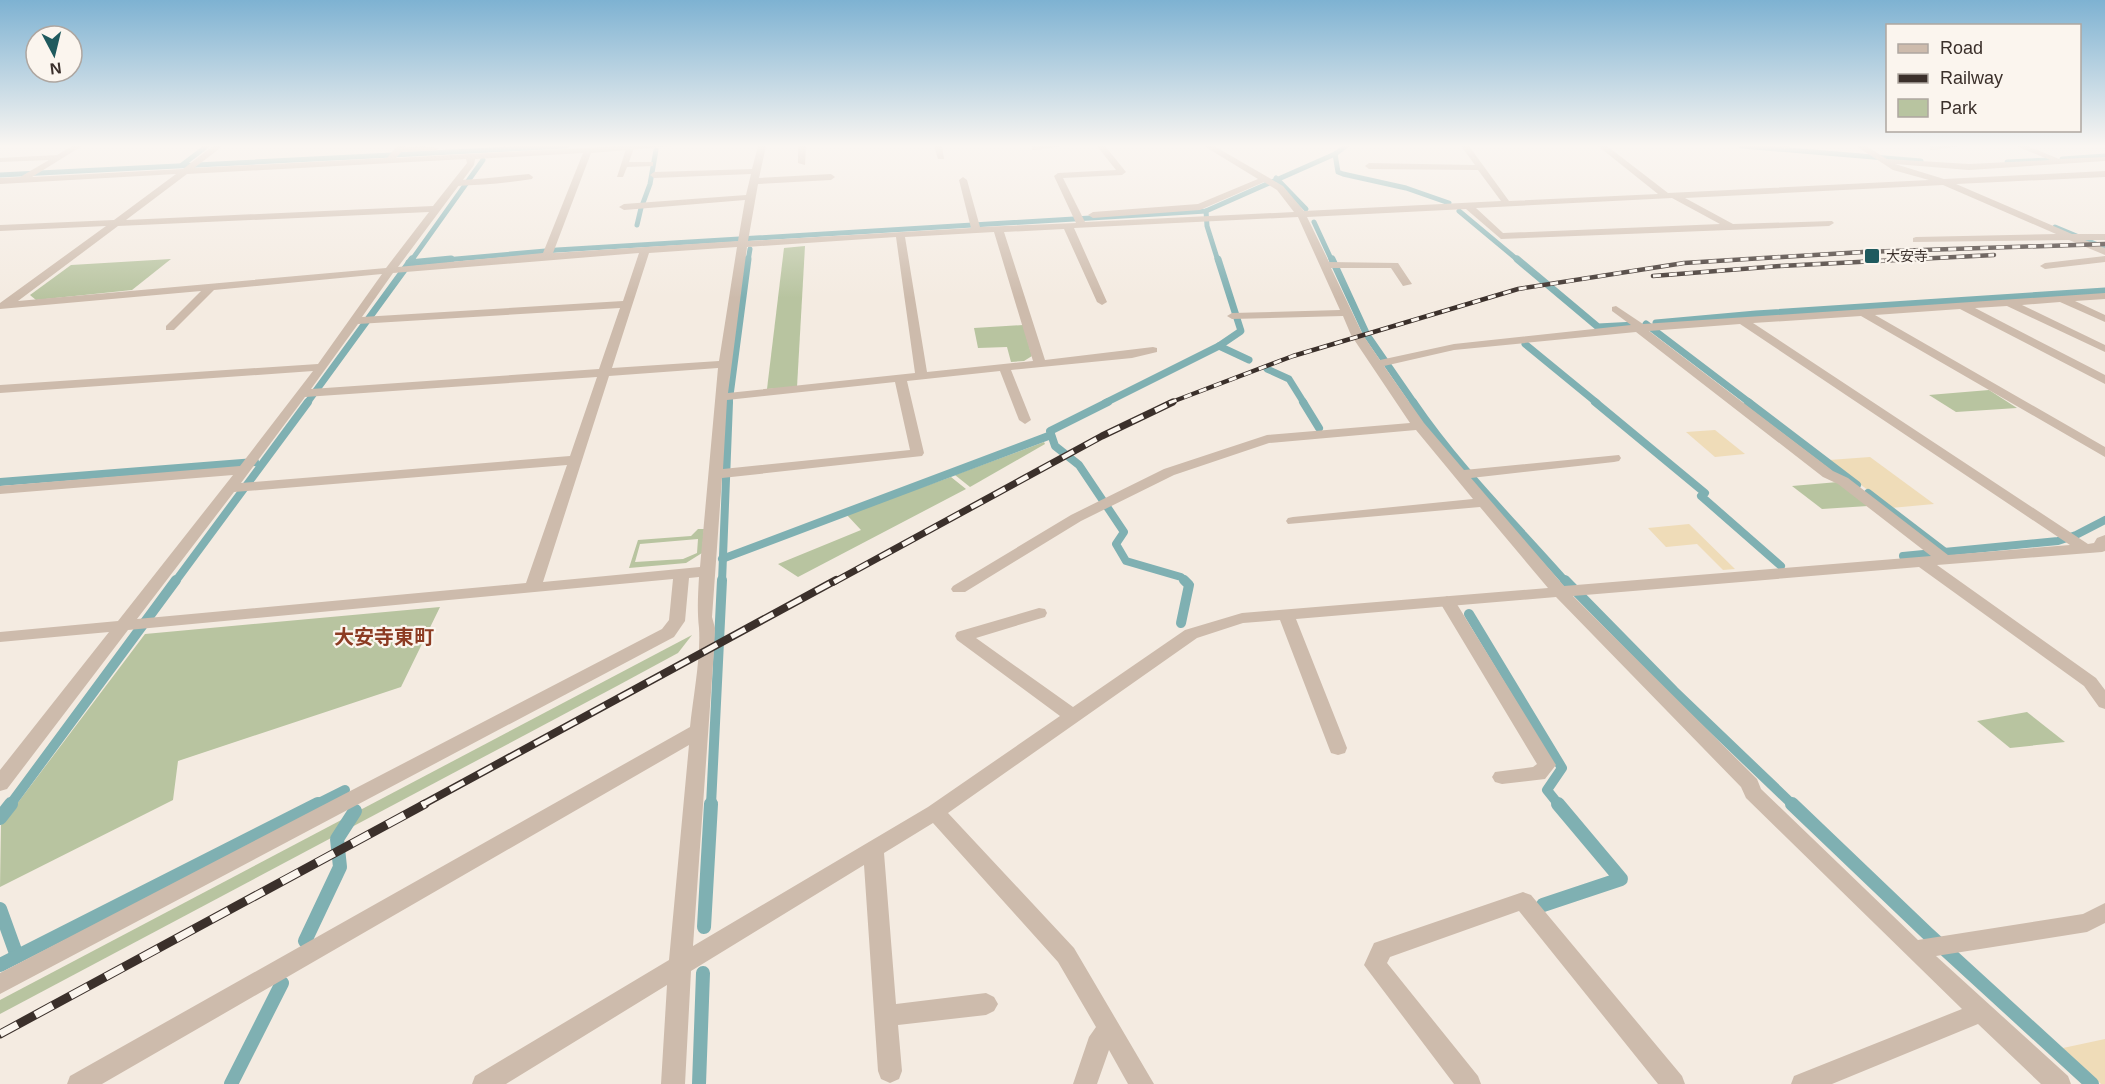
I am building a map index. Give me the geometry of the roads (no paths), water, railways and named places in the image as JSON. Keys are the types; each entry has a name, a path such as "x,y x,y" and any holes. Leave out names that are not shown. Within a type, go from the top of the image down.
{"street":[{"path":"2,307 152,197"},
{"path":"0,784 138,624 240,487 249,464 357,321 400,270 437,208 449,197"},
{"path":"548,252 570,197"},
{"path":"624,207 750,197 724,364 728,397 722,473 704,617 707,628 706,650 680,965 673,1084"},
{"path":"968,197 976,227"},
{"path":"1068,197 1080,221"},
{"path":"615,242 744,240 900,234 976,227 999,229 1068,226 1080,221 1200,207 1228,197"},
{"path":"1283,197 1302,215 1331,265 1346,313 1357,336 1382,363 1419,426 1467,475 1483,502 1570,591 1750,784 1753,793 1933,947 1982,1012 2059,1084"},
{"path":"1502,197 1507,204"},
{"path":"1080,221 1206,220 1659,197"},
{"path":"1672,197 1730,226"},
{"path":"1979,197 2077,237 2105,252"},
{"path":"1468,206 1501,236 1829,223"},
{"path":"0,228 437,208"},
{"path":"1068,226 1102,302"},
{"path":"999,229 1040,363"},
{"path":"900,234 921,375"},
{"path":"1916,240 1985,237 2105,237"},
{"path":"2,307 400,270 548,252 645,250 744,240"},
{"path":"533,587 645,250"},
{"path":"2044,266 2105,259"},
{"path":"1331,265 1394,265 1407,284"},
{"path":"170,328 211,287"},
{"path":"1382,363 1454,347 1642,327 2105,296"},
{"path":"2060,299 2105,319"},
{"path":"2009,303 2105,349"},
{"path":"357,321 627,304"},
{"path":"1962,306 2105,380"},
{"path":"1616,309 1828,474 1844,481 2090,682 2104,701"},
{"path":"1235,316 1346,313"},
{"path":"1864,313 2105,453"},
{"path":"1742,321 2074,542"},
{"path":"728,397 1153,350"},
{"path":"304,394 724,364"},
{"path":"0,389 322,367"},
{"path":"1004,367 1025,420"},
{"path":"722,473 916,453 900,377"},
{"path":"959,589 1076,518 1169,472 1267,439 1419,426"},
{"path":"1467,475 1614,458"},
{"path":"240,487 576,460"},
{"path":"0,490 249,464"},
{"path":"1293,521 1483,502"},
{"path":"484,1084 935,812 1191,634 1242,618 1570,591 2074,542 2104,544"},
{"path":"0,637 709,571"},
{"path":"0,984 668,633 677,621 681,574"},
{"path":"1447,601 1547,765 1538,774 1502,777"},
{"path":"1039,613 963,636 1072,716"},
{"path":"1286,615 1338,748"},
{"path":"79,1084 699,731"},
{"path":"935,812 1066,955 1142,1084"},
{"path":"873,849 890,1071"},
{"path":"1469,1084 1375,965 1382,950 1523,901 1673,1084"},
{"path":"1933,947 2087,923 2105,912"},
{"path":"885,1016 986,1005"},
{"path":"1803,1084 1982,1012"},
{"path":"1085,1084 1101,1037 1110,1030"}],"waterway":[{"path":"411,261 457,197"},
{"path":"643,203 645,197"},
{"path":"1206,211 1239,197"},
{"path":"1294,197 1306,209"},
{"path":"1431,197 1449,203"},
{"path":"637,225 641,208"},
{"path":"434,261 557,250 1206,211"},
{"path":"1206,211 1207,226 1218,261"},
{"path":"1459,211 1519,261"},
{"path":"1314,222 1332,261"},
{"path":"2055,227 2105,248"},
{"path":"748,261 750,249"},
{"path":"409,263 412,259"},
{"path":"409,263 451,259"},
{"path":"729,403 748,259"},
{"path":"1218,259 1241,331 1219,346"},
{"path":"1332,259 1367,335 1414,403"},
{"path":"1517,259 1598,327 1636,325"},
{"path":"307,403 409,263"},
{"path":"1656,323 1756,314 2105,291"},
{"path":"1646,324 1750,403"},
{"path":"1525,344 1597,403"},
{"path":"1105,403 1219,346"},
{"path":"1219,346 1249,360"},
{"path":"1267,369 1289,379 1304,403"},
{"path":"175,582 308,402"},
{"path":"723,559 729,402"},
{"path":"1108,402 1050,431 1055,446 1079,465 1124,532 1116,544 1126,561 1181,577 1189,585 1181,623"},
{"path":"1303,402 1319,428"},
{"path":"1413,402 1467,472 1566,582"},
{"path":"1595,402 1705,493 1701,496 1781,566"},
{"path":"1748,402 1857,485"},
{"path":"723,559 1051,435"},
{"path":"0,482 255,462"},
{"path":"1868,493 1945,552"},
{"path":"1945,552 2058,541 2076,535 2105,520"},
{"path":"1903,556 1945,552"},
{"path":"722,582 723,559"},
{"path":"10,805 176,580"},
{"path":"711,805 722,580"},
{"path":"1565,580 1674,691 1793,805"},
{"path":"1469,614 1562,768 1547,790 1559,805"},
{"path":"315,805 345,790"},
{"path":"0,818 11,804"},
{"path":"0,965 318,804"},
{"path":"704,927 711,804"},
{"path":"1543,905 1621,879 1558,804"},
{"path":"1792,804 1927,933 2092,1084"},
{"path":"305,941 340,867 337,839 355,811"},
{"path":"0,909 17,956"},
{"path":"699,1084 703,973"},
{"path":"231,1084 282,983"}],"railway":[{"path":"1169,403 1293,356 1518,289 1684,263 1863,252 2105,244"},
{"path":"1653,276 1780,266 1994,255"},
{"path":"834,582 1102,436 1173,402"},
{"path":"422,805 836,580"},
{"path":"0,1034 425,804"}],"place":[{"name":"大安寺","path":"1872,256"}],"district":[{"name":"大安寺東町","path":"384,637"}]}
